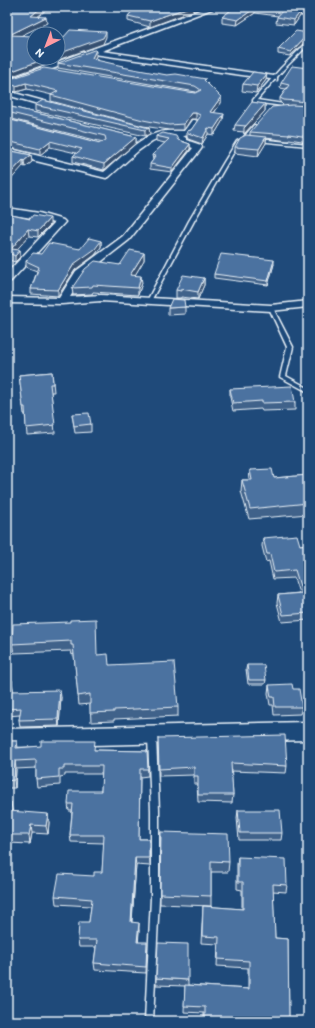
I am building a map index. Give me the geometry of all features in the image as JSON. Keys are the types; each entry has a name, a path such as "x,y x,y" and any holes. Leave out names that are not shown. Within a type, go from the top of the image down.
{"street":[{"path":"7,83 214,7"},
{"path":"262,7 308,14"},
{"path":"94,51 274,78"},
{"path":"43,69 63,73"},
{"path":"7,93 66,110"},
{"path":"149,131 169,134 186,133 195,122"},
{"path":"7,151 106,175 129,156 131,152 146,141 162,134 182,138 181,141 198,147 126,238 80,273 62,301"},
{"path":"131,137 146,141"},
{"path":"7,211 38,216 60,222 7,279"},
{"path":"7,300 62,301 101,298 272,308 308,304"},
{"path":"7,738 308,731"}],"lane":[{"path":"292,107 254,102 274,78 308,43"},
{"path":"270,109 297,107"},
{"path":"149,301 186,228 215,177 238,142 244,139 261,120"},
{"path":"244,139 308,145"},
{"path":"272,308 290,347 283,377 308,390"},
{"path":"149,1021 155,898 155,810 152,735"}],"building":[{"path":"7,7 42,7 31,16 46,17 9,35 26,36 26,66 7,73"},
{"path":"136,7 189,7 150,21 128,16"},
{"path":"235,7 274,7 301,11 294,20 277,17 282,11 255,8 238,20 222,17"},
{"path":"70,30 106,32 103,38 66,51 66,35"},
{"path":"296,31 308,33 308,36 306,36 291,52 278,49"},
{"path":"96,50 92,58 123,66 122,67 167,75 176,74 206,79 204,80 221,97 210,112 224,114 214,129 208,128 203,138 188,133 187,131 191,130 200,117 200,115 196,113 191,113 184,124 169,125 143,120 51,95 58,91 26,83 16,86 7,84 7,80 44,68 195,93 201,90 195,86 66,64 66,60"},
{"path":"292,66 308,68 308,102 284,100 280,98 289,85 281,83"},
{"path":"253,72 267,74 257,86 243,84"},
{"path":"43,100 149,128 145,130 35,105"},
{"path":"252,102 265,104 246,126 235,125"},
{"path":"292,105 308,106 308,137 289,134 250,132 272,107"},
{"path":"7,106 136,137 104,164 73,156 82,149 50,141 40,149 7,141 7,119 100,143 106,140 105,136 7,112"},
{"path":"163,133 176,136 178,140 190,144 172,168 150,164 156,156 152,155 169,139 156,136"},
{"path":"246,135 266,137 259,149 235,147 240,138"},
{"path":"7,150 31,155 24,161 23,160 7,177"},
{"path":"7,214 30,219 33,215 50,218 38,231 28,229 11,249 20,250 15,256 9,253 7,256"},
{"path":"89,238 101,241 95,249 74,264 58,290 31,289 39,267 26,261 33,253 41,254 49,243 80,249"},
{"path":"130,250 144,253 130,275 141,276 138,288 93,285 92,287 72,288 85,269 95,261 120,265"},
{"path":"221,254 274,260 268,281 214,274"},
{"path":"183,275 204,278 198,292 181,289 181,291 176,290"},
{"path":"172,299 184,300 185,307 168,308"},
{"path":"52,372 53,384 50,384 55,425 26,428 25,407 23,407 19,375"},
{"path":"292,386 295,402 262,403 262,401 233,403 230,389"},
{"path":"89,413 91,424 74,426 72,414"},
{"path":"272,469 274,478 308,475 308,503 250,509 242,480 252,480 250,470"},
{"path":"297,535 300,545 308,544 308,613 283,615 278,595 302,593 295,570 274,572 270,554 267,554 263,538"},
{"path":"96,619 97,655 108,654 109,665 174,662 178,707 114,710 114,712 90,713 90,694 78,696 73,645 71,645 71,641 12,644 13,624 70,622 70,620"},
{"path":"247,665 264,665 266,680 249,680"},
{"path":"7,680 12,680 11,691 60,690 58,719 19,720 21,708 7,709"},
{"path":"292,684 293,689 299,689 302,707 275,707 274,697 271,697 269,685"},
{"path":"285,735 287,766 231,763 233,795 198,795 198,776 194,776 194,767 159,769 158,738"},
{"path":"7,741 17,741 16,748 41,746 41,741 95,741 94,750 147,751 148,769 140,769 139,839 149,839 149,858 135,858 131,922 139,923 137,942 147,942 146,967 94,963 97,940 78,940 79,922 89,922 92,899 55,896 59,874 94,876 94,872 102,872 104,835 70,835 73,804 68,804 69,791 101,791 102,766 64,766 64,769 59,769 59,777 36,779 36,760 15,761 14,780 7,781"},
{"path":"7,802 11,802 9,811 48,814 46,826 31,825 29,835 7,835"},
{"path":"238,810 280,810 282,833 240,833"},
{"path":"161,832 228,834 229,862 211,861 211,896 160,894"},
{"path":"238,857 286,859 287,885 273,884 275,938 288,939 289,1020 205,1021 205,1007 184,1006 185,985 249,989 249,961 218,959 219,937 202,936 203,906 243,909 243,882 238,882"},
{"path":"158,943 188,944 188,980 156,978"}]}
